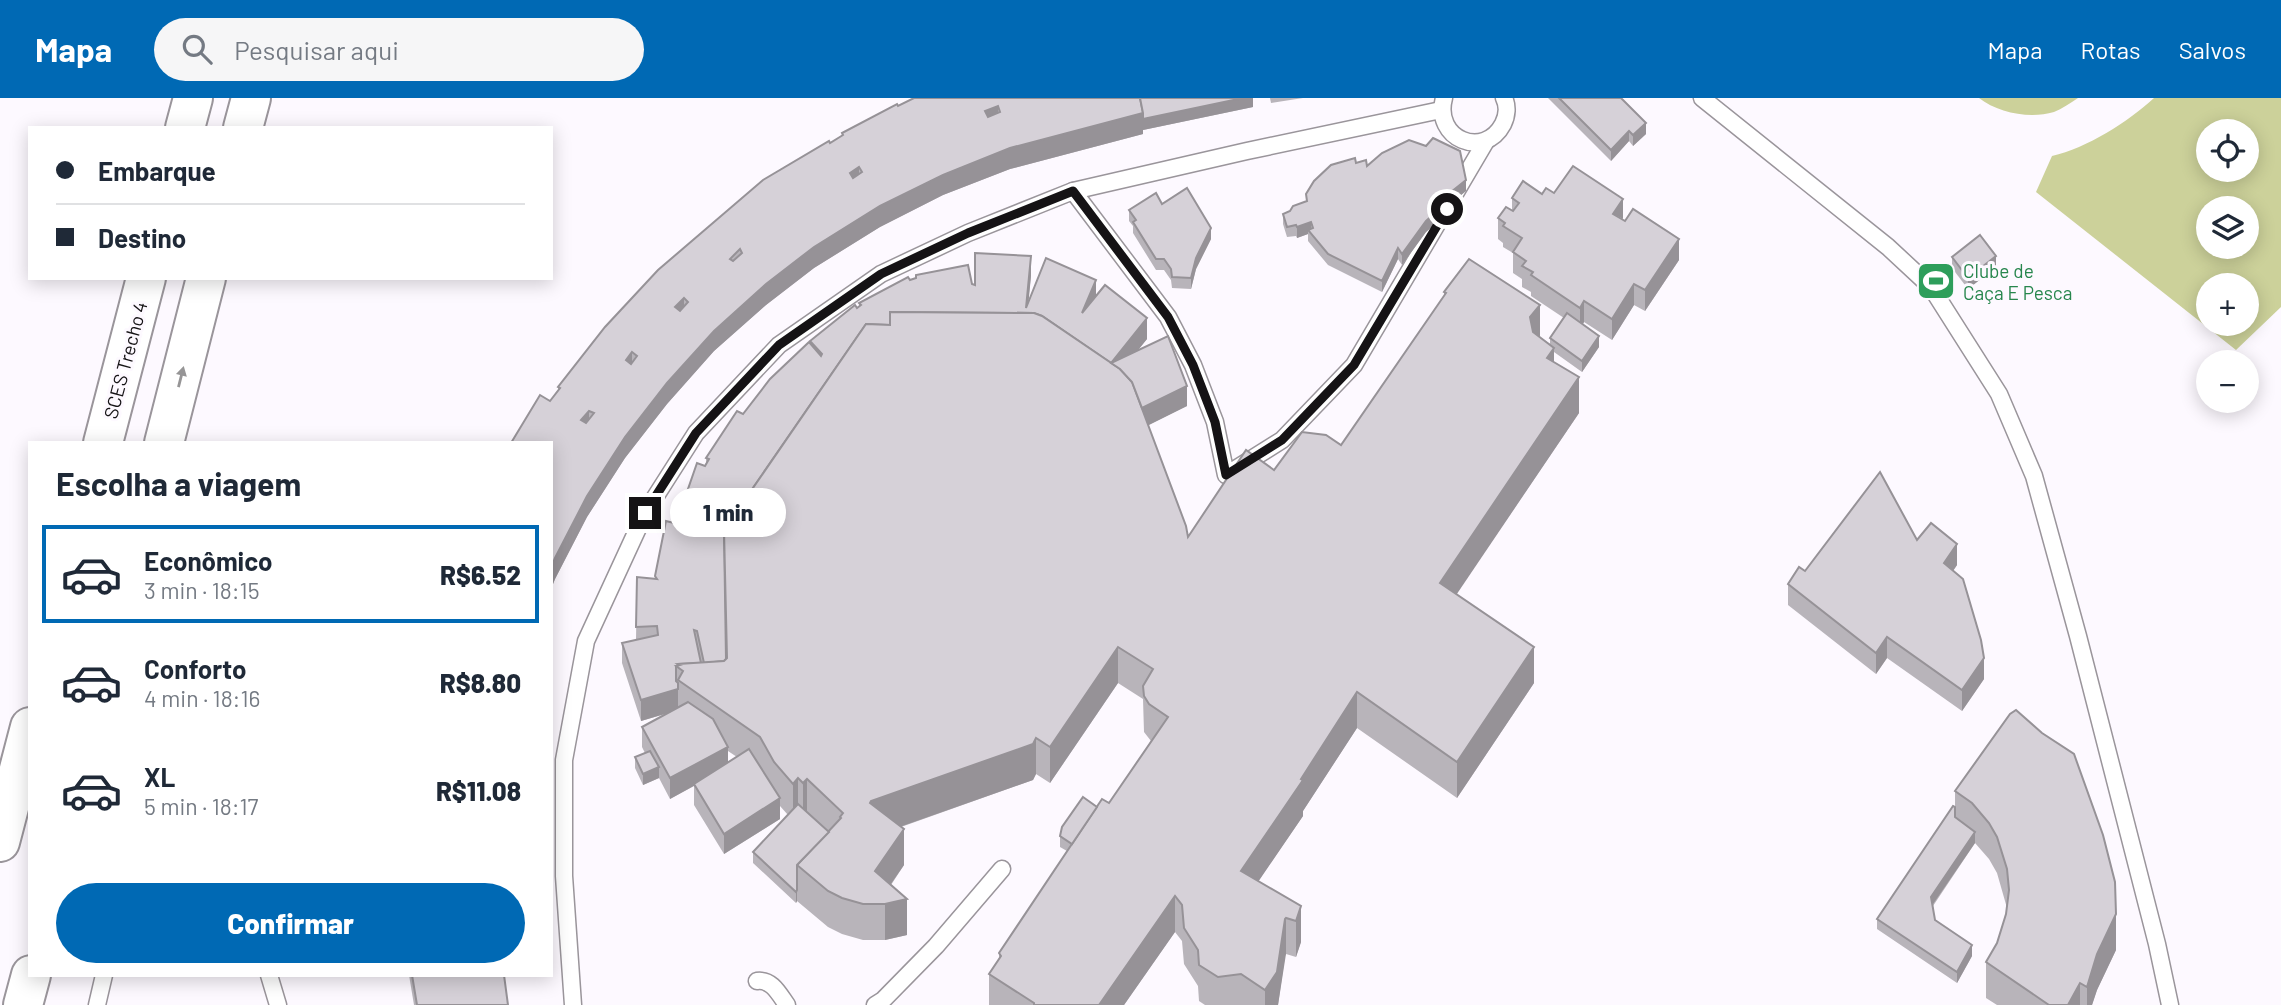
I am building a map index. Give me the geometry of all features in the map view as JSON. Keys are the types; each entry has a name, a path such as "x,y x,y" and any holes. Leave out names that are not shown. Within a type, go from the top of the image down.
{"street":[{"path":"186,126 193,98"},
{"path":"244,126 251,98"},
{"name":"SCES Trecho 4","path":"104,441 145,280"},
{"path":"164,441 205,280"},
{"path":"0,842 28,735"},
{"path":"23,1005 30,977"}],"lane":[{"path":"1073,191 1168,317 1193,365 1215,422 1226,475 1282,440 1354,365 1486,141 1499,132 1506,118 1504,98"},
{"path":"1702,98 1888,247 1931,287 1999,394 2037,489 2096,703 2170,1005"},
{"path":"573,1005 564,876 564,760 586,641 645,513 696,433 779,345 881,274 968,233 1073,191 1443,104 1448,130 1465,142 1486,141"},
{"path":"875,1005 936,946 1002,869"},
{"path":"97,1005 104,977"},
{"path":"270,977 278,1005"},
{"path":"757,981 771,984 788,1005"}],"green space":[{"path":"1979,98 2078,98 2054,112 2025,115 1995,108"},
{"path":"2154,98 2281,98 2281,307 2259,328 2259,273 2196,273 2196,318 2036,192 2052,156 2079,147 2120,125"},
{"path":"2218,336 2251,336 2236,350"}],"building":[{"path":"914,98 1140,98 1143,113 1010,148 943,175 880,206 814,247 766,284 714,331 667,383 625,437 587,496 553,563 553,441 512,441 540,395 550,401 605,327 658,270 763,180 897,104 898,106","holes":["998,106 1000,112 988,117 985,111","859,167 862,172 853,178 850,173","740,249 742,253 733,261 730,259","684,298 688,302 680,311 675,307","632,352 637,356 631,364 626,360","589,411 594,413 586,423 581,420"]},
{"path":"1140,98 1243,98 1143,119"},
{"path":"1559,98 1621,98 1646,123 1633,135 1629,131 1611,150"},
{"path":"1433,138 1460,151 1466,180 1430,209 1434,214 1402,254 1398,248 1382,281 1328,254 1308,230 1313,228 1311,222 1287,227 1283,214 1293,206 1307,201 1306,194 1314,181 1331,165 1355,158 1356,163 1366,160 1367,166 1382,153 1409,140 1426,146"},
{"path":"1573,166 1623,199 1613,214 1625,221 1633,209 1679,239 1645,290 1634,284 1612,319 1584,301 1580,308 1531,275 1533,272 1522,266 1526,261 1513,252 1522,238 1503,226 1505,223 1498,218 1506,207 1513,211 1519,203 1512,198 1523,181 1542,194 1546,188 1554,193"},
{"path":"1187,188 1211,228 1196,258 1191,278 1172,277 1171,269 1164,259 1156,259 1133,222 1136,220 1129,210 1156,193 1162,204"},
{"path":"1980,235 1996,256 1968,278 1952,257"},
{"path":"975,253 1031,256 1026,308 1046,258 1096,280 1082,313 1105,285 1147,318 1111,363 1034,313 890,312 890,325 866,324 724,530 726,659 704,663 697,631 694,630 701,663 678,664 678,689 641,700 622,643 658,635 657,626 636,627 637,577 657,579 655,576 666,521 678,524 697,463 705,466 709,459 706,458 737,411 743,414 770,379 809,342 821,356 810,341 855,305 857,308 861,305 859,303 908,277 910,280 916,278 916,275 968,265 972,284 975,285"},
{"path":"1469,259 1540,305 1530,317 1533,332 1554,348 1547,358 1579,377 1440,583 1534,647 1457,762 1357,692 1301,779 1303,780 1241,871 1301,906 1296,921 1285,919 1277,972 1265,990 1241,974 1218,977 1199,965 1198,950 1184,928 1182,905 1175,896 1099,1005 1034,1005 989,974 1001,956 999,953 1102,799 1109,803 1168,717 1149,704 1144,696 1143,686 1153,669 1118,647 1050,747 1036,738 1033,744 871,801 870,803 904,829 875,871 907,899 885,904 863,904 842,898 828,891 797,865 843,813 807,779 803,783 798,778 793,784 774,762 760,737 678,680 683,671 676,666 724,661 727,658 724,530 866,324 890,325 890,312 1034,313 1042,316 1120,369 1132,382 1188,537 1246,450 1274,470 1302,432 1326,435 1341,445"},
{"path":"1567,313 1599,336 1582,361 1550,338"},
{"path":"1168,336 1187,386 1142,408 1132,382 1111,363"},
{"path":"1880,472 1917,540 1931,523 1957,544 1944,563 1963,579 1984,658 1962,690 1887,637 1876,653 1788,584 1799,567 1805,571"},
{"path":"688,702 713,719 728,747 670,778 642,727"},
{"path":"2016,710 2042,733 2074,754 2103,835 2115,882 2116,914 2097,954 2087,987 2080,983 2068,1005 2049,1005 1986,962 1997,943 2006,914 2009,890 2007,869 1997,837 1989,823 1972,803 1955,791 2010,714"},
{"path":"749,749 780,798 724,834 694,784"},
{"path":"650,751 659,767 643,774 635,757"},
{"path":"1083,797 1097,807 1072,844 1060,836 1062,827"},
{"path":"798,804 829,832 797,865 796,892 753,852"},
{"path":"1953,806 1955,817 1975,832 1931,897 1935,920 1972,945 1957,972 1877,919"},
{"path":"412,977 504,977 508,1005 417,1005"}],"place":[{"name":"Clube de Caça E Pesca","path":"1936,281"}],"route":[{"path":"645,513 696,433 779,345 881,274 968,233 1073,191 1168,317 1193,365 1215,422 1226,475 1282,440 1354,365 1447,209"}]}
